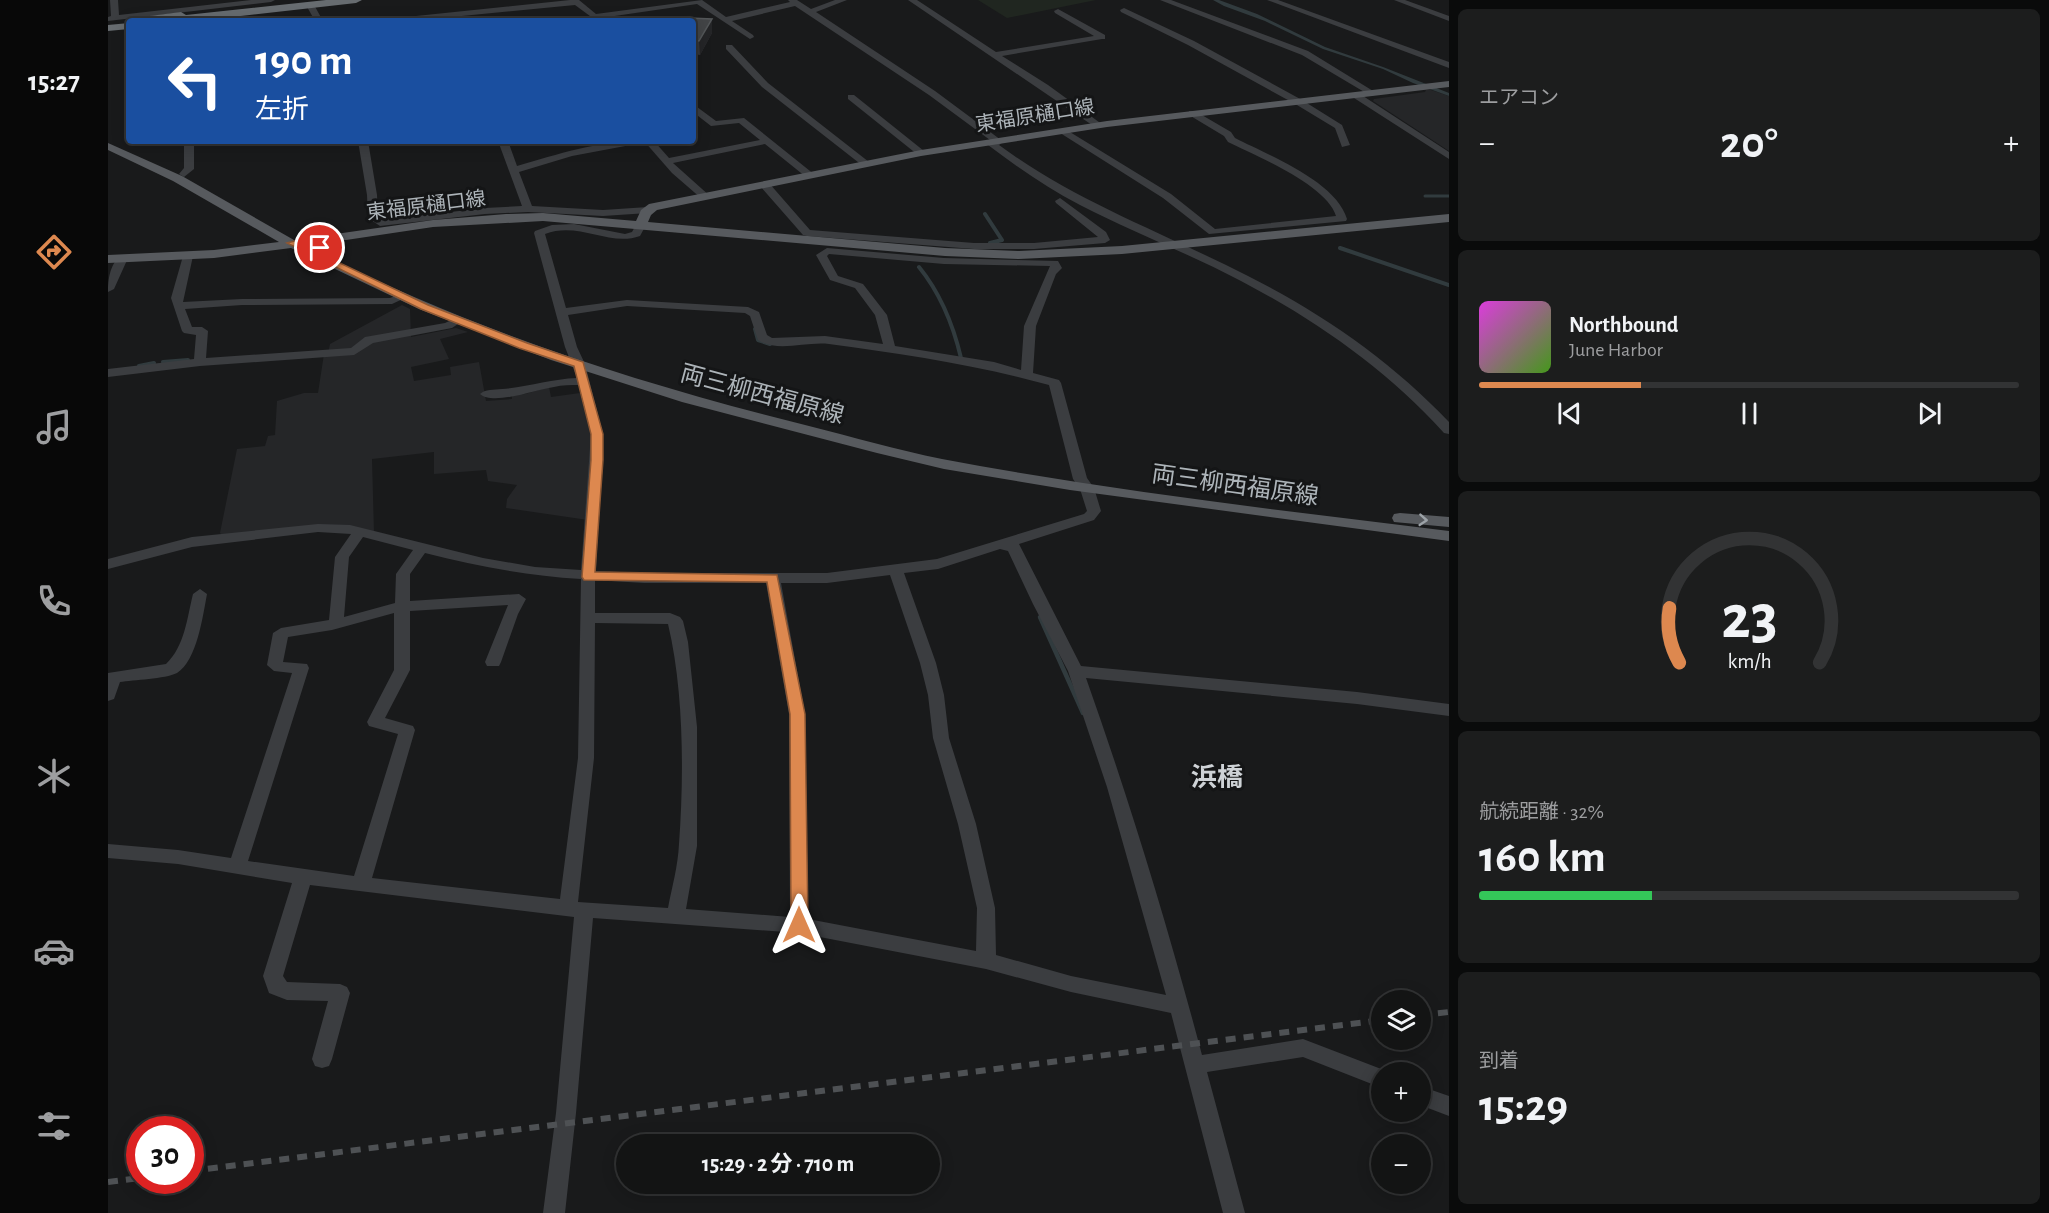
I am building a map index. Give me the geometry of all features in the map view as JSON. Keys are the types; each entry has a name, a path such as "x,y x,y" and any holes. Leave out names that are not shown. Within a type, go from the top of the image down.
{"highway":[{"path":"170,16 356,0"},
{"path":"163,18 315,2"},
{"path":"110,22 126,24"}],"main road":[{"name":"東福原樋口線","path":"648,210 921,153 1098,125 1449,84"},
{"name":"両三柳西福原線","path":"108,140 184,174 299,242 428,299 577,359"},
{"name":"両三柳西福原線","path":"108,146 299,242 401,297 458,320 742,414 941,464 1449,536"},
{"path":"641,225 648,210"},
{"name":"東福原樋口線","path":"108,259 218,254 426,223 501,217 543,217 945,253 1064,254 1172,245 1315,226 1449,218"},
{"name":"両三柳西福原線","path":"1083,484 1295,509 1449,522"}],"street":[{"path":"114,0 110,22 126,20"},
{"path":"150,18 170,16 218,3 271,0"},
{"path":"808,12 843,0"},
{"path":"912,0 1046,87 1098,125"},
{"path":"1164,0 1305,53 1374,94"},
{"path":"1276,0 1449,65"},
{"path":"1398,0 1449,19"},
{"path":"420,18 575,1 595,18"},
{"path":"315,2 318,18"},
{"path":"602,18 698,2 750,37"},
{"path":"725,20 794,2 932,93 1063,193 1101,213 1243,278 1325,324 1397,378 1449,430"},
{"path":"1124,10 1191,43 1339,127 1345,145"},
{"path":"994,55 1102,37 1058,11"},
{"path":"729,47 765,85 866,164"},
{"path":"1357,96 1449,156"},
{"path":"851,97 871,117 880,120 921,153"},
{"path":"696,109 714,124 741,120 810,175"},
{"path":"1062,131 1167,196 1213,232 1315,226 1344,217 1334,201 1315,186 1231,140 1228,134 1192,113"},
{"path":"667,161 767,141"},
{"path":"184,174 189,168 189,144"},
{"path":"364,144 372,195 373,218 380,224 452,213 528,209 603,213 648,210"},
{"path":"504,144 528,209"},
{"path":"513,171 570,153 620,144"},
{"path":"652,144 675,172 687,179 706,197"},
{"path":"765,185 807,232 945,253 1105,240 1102,234 1060,201"},
{"path":"554,1213 566,1113 586,758 588,577 597,434 539,233 553,226 589,229 626,237 636,234 641,225"},
{"path":"890,349 881,315 859,286 834,278 821,255 827,251 945,253 1054,262 1056,268 1051,273 1030,326 1027,375"},
{"path":"188,256 177,298 188,331 202,331 200,362"},
{"path":"108,289 123,258"},
{"path":"178,306 242,302 392,301 401,297"},
{"path":"108,564 192,542 318,528 359,532 525,570 588,577 827,578 938,564 1092,515 1094,509 1083,484 1055,383 994,366 890,349 825,340 769,342 762,337 755,314 748,310 627,303 562,312"},
{"path":"108,373 200,362 356,349 369,340 448,326 458,320"},
{"path":"486,394 526,391 552,383 582,381"},
{"path":"336,622 342,557 359,532"},
{"path":"1004,544 1006,547 1013,546 1040,604 1076,671 1116,787 1159,930 1234,1213"},
{"path":"360,884 370,858 407,730 375,722 402,670 403,574 421,548"},
{"path":"896,571 928,663 936,695 942,738 967,824 986,908 986,961"},
{"path":"773,578 797,714 799,925"},
{"path":"108,695 113,677 171,669 179,663 200,594"},
{"path":"237,867 301,668 275,665 281,633 402,606 519,599 510,614 494,662"},
{"path":"589,618 670,618 675,621 680,642 689,727 688,846 676,916"},
{"path":"1076,671 1357,698 1449,711"},
{"path":"108,851 178,857 303,877 576,909 799,925 986,961 1071,984 1179,1006"},
{"path":"303,877 273,976 276,987 287,991 340,993 322,1059"},
{"path":"1195,1065 1303,1048 1371,1075"},
{"path":"1431,1099 1449,1106"}],"shaded area":[{"path":"978,0 1096,0 1007,18"},
{"path":"1213,0 1219,0 1257,14 1325,47 1449,93 1449,96 1383,69 1323,49 1265,21"},
{"path":"1426,90 1449,96 1449,151 1373,101"},
{"path":"402,305 410,309 411,337 456,328 468,332 440,339 449,359 411,367 414,381 451,375 450,367 479,362 486,401 512,399 512,395 549,387 551,397 580,393 592,436 588,520 506,508 507,499 517,485 488,481 486,470 434,474 434,452 372,459 374,533 357,529 222,535 220,533 237,449 265,446 268,436 275,435 277,401 304,393 318,393 324,354 328,354 330,344"}],"building":[{"path":"696,18 712,19 699,41 696,40"}],"waterway":[{"path":"1425,196 1449,196"},
{"path":"985,214 1002,240 990,243"},
{"path":"1340,248 1449,285"},
{"path":"919,267 934,288 945,310 964,361"},
{"path":"755,329 758,340 770,344"},
{"path":"163,362 188,360"},
{"path":"139,366 154,363"},
{"path":"1040,617 1083,713"}],"railway":[{"path":"1431,1014 1449,1012"},
{"path":"204,1169 1371,1021"},
{"path":"108,1182 126,1180"}],"district":[{"name":"浜橋","path":"1217,778"}],"route":[{"path":"320,248 306,241 292,243 401,297 469,325 579,364 597,434 588,577 773,578 797,714 799,925"}]}
